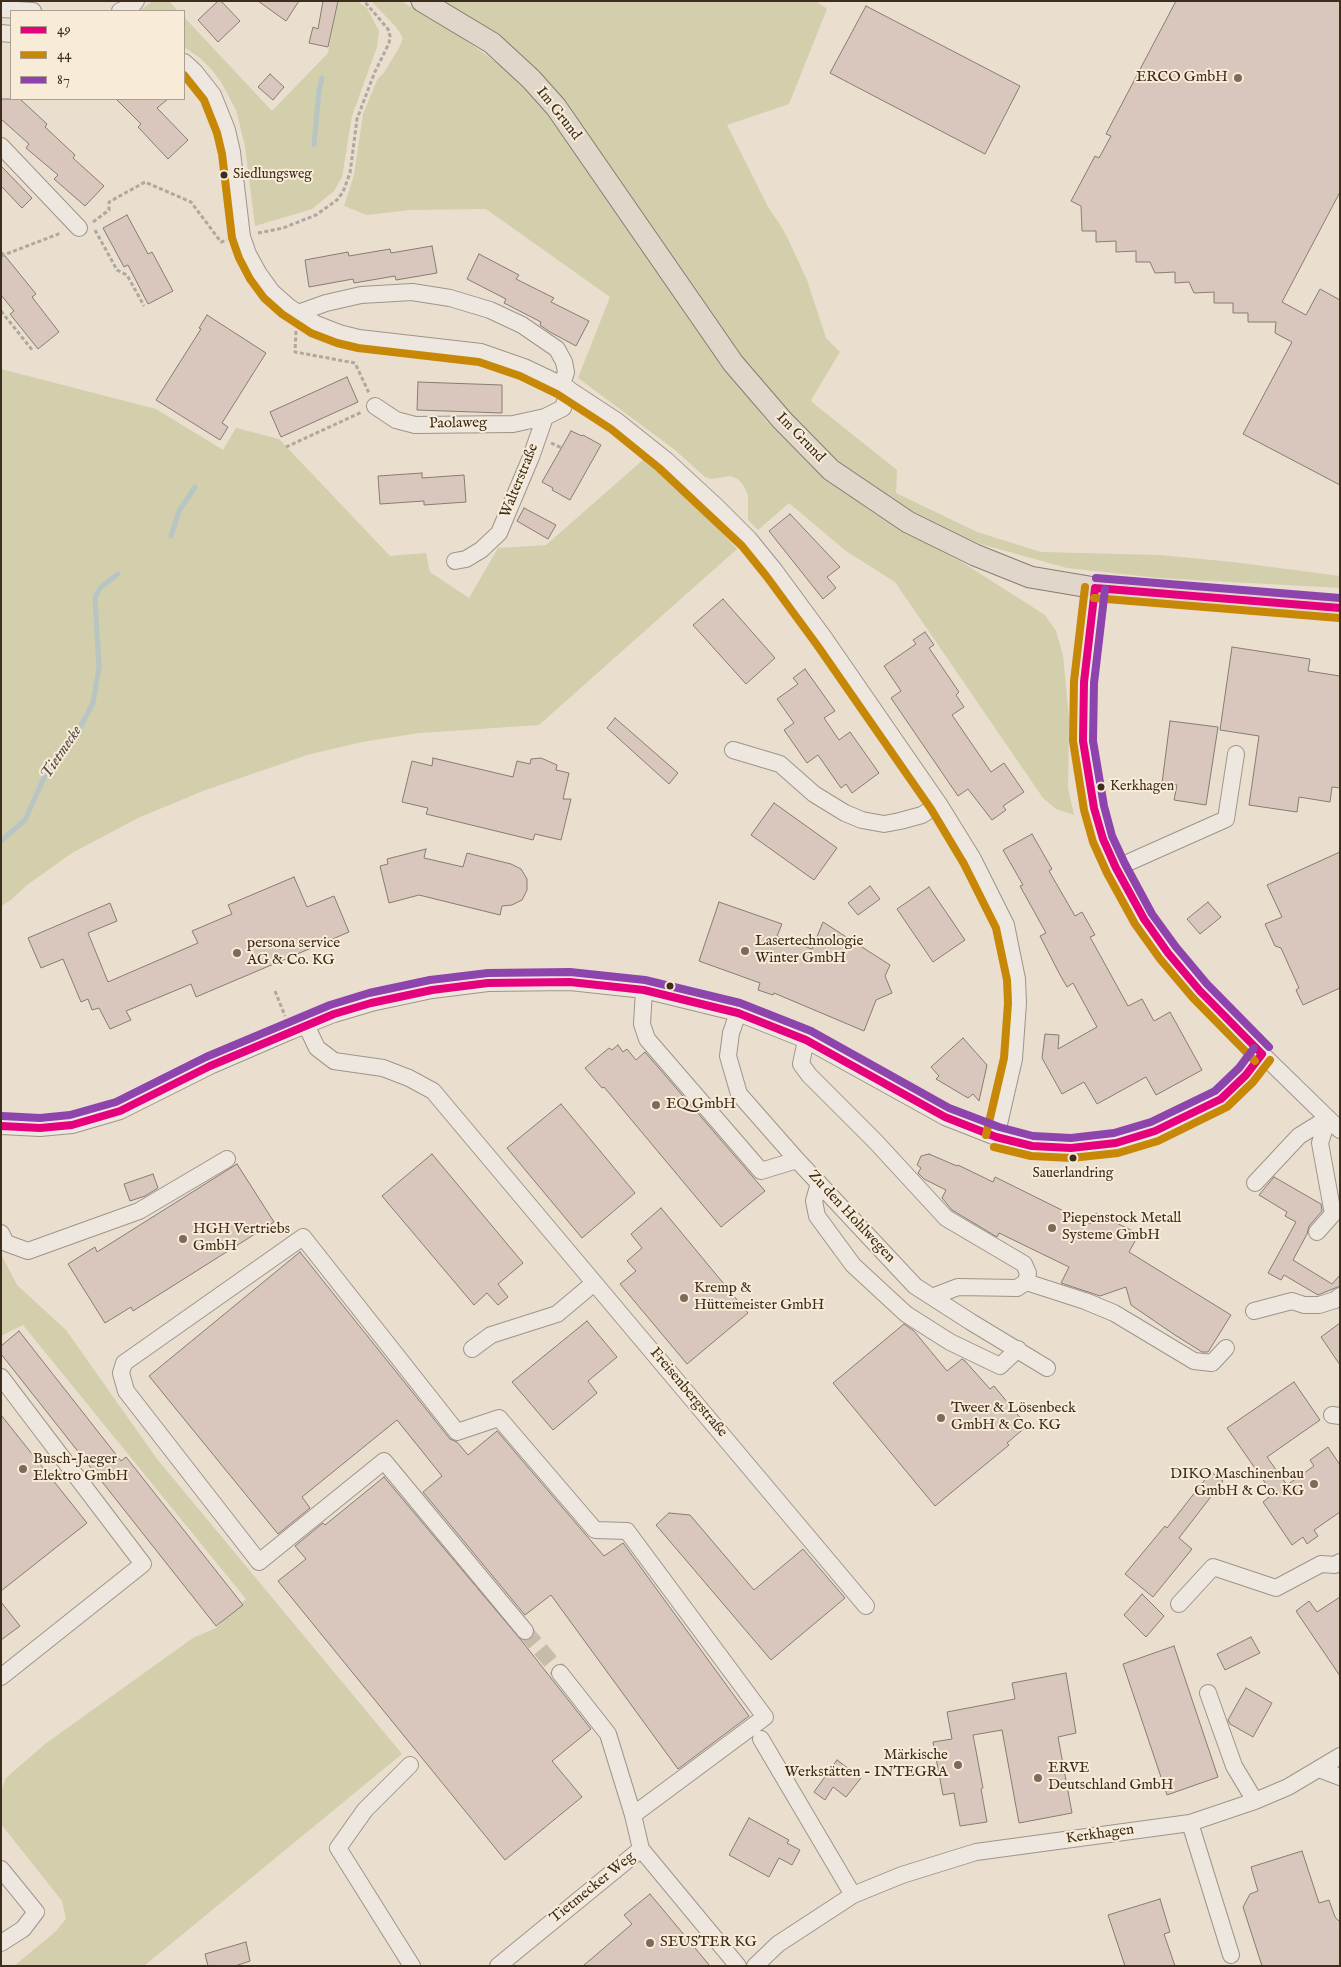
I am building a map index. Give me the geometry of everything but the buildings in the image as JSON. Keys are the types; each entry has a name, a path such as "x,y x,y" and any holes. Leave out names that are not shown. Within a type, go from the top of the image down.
{"main road":[{"name":"Im Grund","path":"422,1 492,43 531,79 550,100 733,363 782,420 831,470 908,522 975,555 1030,577 1095,588 1340,608"}],"street":[{"path":"122,10 132,6 136,1"},
{"path":"1,9 17,10"},
{"path":"185,63 195,72 213,95 227,130 232,152 242,237 248,254 272,292 298,313 316,324 339,333 359,338 481,352 524,367 565,387 617,421 666,460 717,506 749,539 826,639 939,804 973,859 1006,925 1017,979 1018,1012 1014,1059 996,1137"},
{"path":"1,146 85,225"},
{"path":"298,313 361,294 412,292 450,298 490,310 522,325 557,349 566,372 563,408 545,416"},
{"name":"Paolaweg","path":"376,406 396,420 415,425 513,424 545,416"},
{"name":"Walterstraße","path":"455,561 466,559 481,550 498,533 528,464 545,416"},
{"path":"1095,588 1084,682 1083,741 1094,808 1103,839 1116,868 1144,919 1168,953 1200,991 1340,1130"},
{"path":"732,750 780,764 814,794 845,813 862,820 884,824 900,821 922,815 939,804"},
{"path":"1116,868 1226,819 1236,754"},
{"path":"1,1126 40,1128 64,1126 120,1112 210,1066 298,1028 371,1004 432,990 488,984 570,982 644,990 738,1013 806,1040 945,1117 996,1137 1032,1146 1071,1148 1116,1143 1155,1131 1220,1098 1246,1075 1262,1054"},
{"path":"644,990 642,1024 647,1039 761,1172 797,1160"},
{"name":"Zu den Hohlwegen","path":"738,1013 731,1033 728,1056 740,1094 797,1160 914,1286 1047,1368"},
{"name":"Freisenbergstraße","path":"298,1028 317,1048 334,1061 384,1068 409,1078 433,1091 866,1606"},
{"path":"806,1040 802,1064 809,1075 875,1141 946,1218 1024,1264 1028,1273 1026,1282 1017,1288 958,1287 932,1297"},
{"path":"1255,1183 1299,1136 1328,1118"},
{"path":"1317,1232 1333,1214 1320,1143 1328,1118"},
{"path":"1,1234 6,1243 28,1251 139,1212 227,1158"},
{"path":"820,1183 814,1201 817,1216 853,1265 906,1314 950,1342 1000,1366 1018,1349"},
{"path":"525,1631 384,1461 259,1562 126,1391 121,1373 124,1363 303,1237 457,1432 499,1418 595,1530 628,1531 765,1717 633,1815"},
{"path":"1026,1282 1085,1301 1114,1313 1194,1361 1212,1362 1226,1348"},
{"path":"472,1349 491,1335 556,1314 594,1283"},
{"path":"1254,1311 1292,1301 1304,1305 1319,1305 1335,1300 1340,1296"},
{"path":"1,1377 143,1564 1,1677"},
{"path":"1179,1604 1213,1567 1276,1588 1321,1564 1335,1565 1340,1562"},
{"path":"560,1673 608,1734 633,1815 641,1849"},
{"path":"1208,1693 1234,1766 1256,1801"},
{"path":"761,1740 853,1895"},
{"name":"Kerkhagen","path":"755,1966 778,1944 853,1895 902,1875 976,1852 1190,1823 1256,1801 1288,1787 1340,1756"},
{"path":"410,1766 366,1810 338,1848 412,1966"},
{"path":"1319,1770 1340,1777"},
{"path":"1190,1823 1231,1955"},
{"name":"Tietmecker Weg","path":"498,1966 641,1849 738,1966"},
{"path":"1,1869 36,1912 22,1929 1,1943"}],"path":[{"path":"1,256 85,225 109,210 109,202 145,182 191,202 221,242 283,228 316,214 337,200 343,192 350,172 357,119 374,74 389,43 390,36 388,29 364,1"},
{"path":"85,225 117,270 127,275 144,306"},
{"path":"1,311 33,351"},
{"path":"286,447 376,406 355,363 295,352 298,313"},
{"path":"275,990 298,1028"}],"shaded area":[{"path":"153,1 169,1 177,10 140,10"},
{"path":"338,1 357,1 367,8 379,31 377,47 352,116 342,177 334,191 312,209 255,226 245,146 236,110 221,82 212,70 200,58 185,48 185,18 272,111 328,53"},
{"path":"371,1 401,1 453,31 511,73 543,107 711,350 766,420 816,471 874,513 965,564 1045,615 1056,631 1063,655 1069,719 1068,788 1074,815 1056,809 1043,798 895,582 846,551 789,503 758,530 748,520 748,496 744,486 738,479 730,476 711,479 705,477 675,450 578,378 610,297 486,209 410,210 367,215 344,206 354,175 363,114 378,78 383,74 403,38 396,27"},
{"path":"439,1 816,1 827,9 789,104 727,125 768,207 788,239 807,280 826,338 840,352 811,400 813,403 897,470 896,493 977,532 1041,552 1159,555 1233,562 1340,576 1340,588 1159,578 1067,568 977,543 911,514 868,485 836,460 792,418 744,361 576,121"},
{"path":"1,369 156,409 223,450 236,428 279,439 390,556 426,553 430,572 469,598 498,548 546,545 644,459 696,505 737,549 539,725 419,733 362,742 307,755 203,791 140,817 72,853 1,906"},
{"path":"1,1254 17,1285 66,1330 157,1459 402,1754 144,1966 14,1966 55,1932 66,1919 62,1901 1,1824 1,1791 6,1778 45,1744 193,1638 216,1628 246,1599 23,1325 1,1336"}],"waterway":[{"name":"Tietmecke","path":"314,145 319,90 322,78"},
{"name":"Tietmecke","path":"171,536 179,511 195,487"},
{"name":"Tietmecke","path":"1,841 25,820 47,771 74,739 93,703 99,667 95,598 100,588 118,574"}],"tunnel":[{"path":"525,1631 560,1673"}],"transit line":[{"name":"44","path":"185,76 204,100 217,133 222,154 232,238 239,258 250,279 264,298 282,314 311,333 337,343 358,348 479,362 520,376 557,394 611,429 659,468 742,546 767,577 817,645 931,809 964,864 996,928 1007,980 1008,1003 1004,1058 986,1135"},
{"name":"87","path":"1096,578 1340,598"},
{"name":"44","path":"1085,587 1074,681 1073,741 1084,810 1093,842 1107,873 1135,924 1160,959 1193,998 1255,1061"},
{"name":"49","path":"1095,588 1084,682 1083,741 1094,808 1103,839 1116,868 1144,919 1168,953 1200,991 1262,1054"},
{"name":"49","path":"1095,588 1340,608"},
{"name":"87","path":"1105,589 1094,683 1093,741 1104,806 1112,836 1152,914 1176,947 1207,984 1269,1047"},
{"name":"44","path":"1094,598 1339,618"},
{"name":"87","path":"2,1116 40,1118 70,1115 116,1102 206,1057 330,1005 369,993 430,980 488,973 570,972 645,980 740,1003 811,1031 949,1108 999,1127 1033,1136 1071,1138 1114,1133 1151,1122 1215,1091 1239,1068 1254,1048"},
{"name":"49","path":"1,1126 40,1128 72,1125 120,1111 210,1066 334,1014 371,1003 432,990 488,983 570,982 644,990 738,1013 806,1040 945,1117 996,1137 1032,1146 1071,1148 1116,1143 1155,1131 1221,1099 1246,1075 1262,1054"},
{"name":"44","path":"994,1147 1031,1156 1071,1158 1118,1153 1158,1141 1227,1107 1253,1082 1270,1060"}],"place":[{"name":"ERCO GmbH","path":"1238,78"},
{"name":"Siedlungsweg","path":"224,175"},
{"name":"Kerkhagen","path":"1101,787"},
{"name":"Lasertechnologie Winter GmbH","path":"745,951"},
{"name":"persona service AG & Co. KG","path":"237,953"},
{"name":"EQ GmbH","path":"656,1105"},
{"name":"Sauerlandring","path":"1073,1158"},
{"name":"Piepenstock Metall Systeme GmbH","path":"1052,1228"},
{"name":"HGH Vertriebs GmbH","path":"183,1239"},
{"name":"Kremp & Hüttemeister GmbH","path":"684,1298"},
{"name":"Tweer & Lösenbeck GmbH & Co. KG","path":"941,1418"},
{"name":"Busch-Jaeger Elektro GmbH","path":"23,1469"},
{"name":"DIKO Maschinenbau GmbH & Co. KG","path":"1314,1484"},
{"name":"Märkische Werkstätten - INTEGRA","path":"958,1765"},
{"name":"ERVE Deutschland GmbH","path":"1038,1778"},
{"name":"SEUSTER KG","path":"650,1943"}]}
